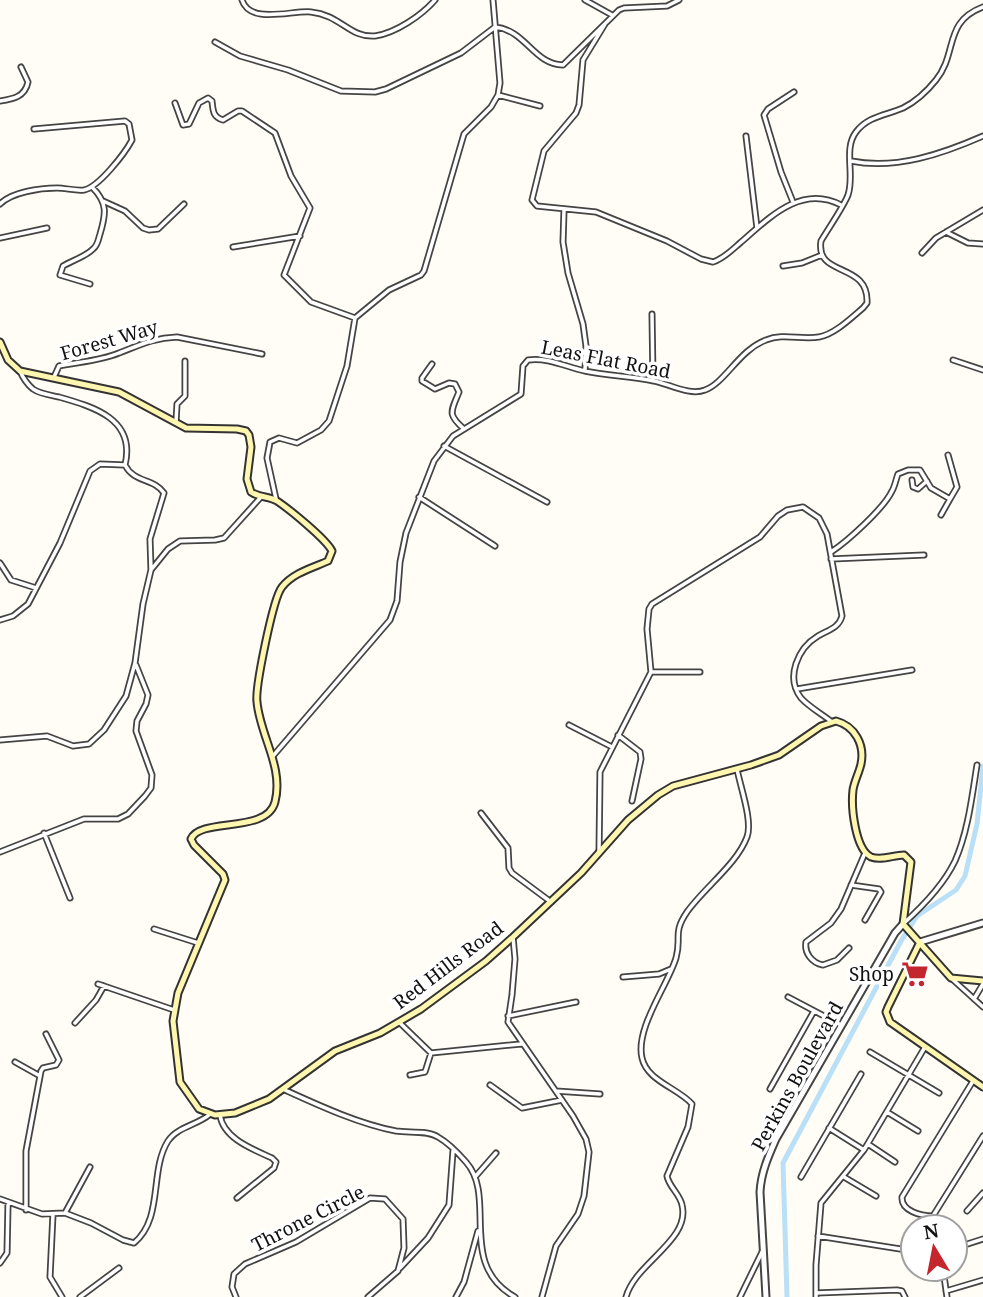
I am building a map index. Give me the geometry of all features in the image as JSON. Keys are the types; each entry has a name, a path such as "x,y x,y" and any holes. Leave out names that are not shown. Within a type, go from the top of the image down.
{"main road":[{"path":"0,342 8,360 20,371 119,392 186,428 246,431 251,447 247,467 249,488 255,495 276,500 319,536 332,551 328,561 291,578 282,587 272,608 256,701 276,773 272,809 257,819 199,831 191,839 223,874 225,880 198,943 174,1010 173,1038 180,1082 191,1101 209,1115"},
{"path":"832,722 836,720 850,727 862,751 862,763 853,790 858,842 865,853 877,858 904,855 911,862 903,924 951,978 983,982"},
{"name":"Red Hills Road","path":"209,1115 251,1108 285,1090 335,1051 399,1022 475,969 551,902 599,855 628,820 673,786 779,755 832,722"},
{"path":"919,941 886,1012 890,1022 983,1087"}],"street":[{"path":"242,0 249,10 259,14 310,12 328,15 356,34 365,36 384,34 410,20 435,0"},
{"path":"276,500 267,458 270,442 279,438 298,443 321,430 329,421 347,366 355,318 389,290 424,271 464,134 491,107 498,95 500,83 493,0"},
{"path":"585,0 612,15"},
{"path":"678,0 667,6 624,8 612,15 605,24 583,60 576,113 544,151 533,200 537,206 596,212 713,262 730,252 793,202 816,197 841,205"},
{"path":"783,266 802,263 822,255 821,241 848,194 851,144 855,133 878,115 905,107 928,88 943,71 950,42 959,23 970,12 983,7"},
{"path":"215,42 240,56 288,70 341,91 375,92 461,53 495,27 503,28 524,40 540,59 563,65 605,24"},
{"path":"0,101 24,93 28,82 21,67"},
{"path":"793,202 784,182 764,115 768,109 794,92"},
{"path":"498,95 540,106"},
{"path":"175,103 183,125 188,124 199,103 208,98 212,101 215,116 218,118 223,120 242,111 275,133 291,176 309,203 310,211 284,272 287,280 311,302 355,318"},
{"path":"0,204 9,198 30,192 56,188 82,190 92,187 125,153 132,139 129,124 125,121 34,129"},
{"path":"746,136 757,228"},
{"path":"851,161 868,164 925,158 983,136"},
{"path":"90,284 64,278 60,272 63,266 85,256 96,247 106,215 103,201 92,187"},
{"path":"103,201 125,211 143,228 149,230 158,229 184,204"},
{"path":"564,210 563,242 568,273 583,324 585,371"},
{"path":"922,253 945,231 983,210"},
{"path":"0,238 47,228"},
{"path":"945,231 968,243 983,244"},
{"path":"233,247 300,236"},
{"name":"Leas Flat Road","path":"272,757 390,620 397,601 400,562 406,533 434,461 453,436 521,394 523,366 528,360 551,361 585,371 705,391 756,344 776,337 825,335 867,303 866,286 860,279 829,263 822,255"},
{"path":"652,314 653,381"},
{"name":"Forest Way","path":"54,379 55,370 59,366 105,357 144,342 168,337 261,354"},
{"path":"953,359 983,370"},
{"path":"176,423 177,404 186,396 185,361"},
{"path":"432,363 422,381 435,389 449,383 455,384 458,392 451,416 465,429"},
{"path":"0,740 47,736 73,746 89,744 104,730 125,696 135,663 143,604 151,570 150,539 164,498 164,493 157,485 132,475 125,465 127,445 123,434 111,418 90,406 34,389 20,371"},
{"path":"444,446 547,502"},
{"path":"941,515 957,486 948,455"},
{"path":"0,620 22,610 28,604 60,543 90,471 100,464 125,465"},
{"path":"831,552 881,505 892,491 898,474 908,470 920,470 931,488 950,499"},
{"path":"912,480 912,487 918,489 927,481"},
{"path":"151,570 168,549 180,541 224,538 261,497"},
{"path":"419,497 495,545"},
{"path":"599,855 600,772 651,672 649,609 652,604 760,537 778,516 798,507 808,509 819,518 831,552 842,616 836,627 816,637 798,657 794,668 797,689 801,698 832,722"},
{"path":"831,559 924,555"},
{"path":"0,563 11,580 36,588"},
{"path":"0,852 84,819 118,819 136,806 151,788 150,763 138,741 136,731 137,721 148,695 135,663"},
{"path":"797,689 912,670"},
{"path":"651,672 700,672"},
{"path":"569,725 612,747"},
{"path":"618,735 640,752 632,802"},
{"path":"903,924 917,912 954,862 971,805 977,765"},
{"path":"626,1297 639,1272 675,1236 682,1217 683,1207 667,1176 688,1127 692,1104 686,1097 657,1079 642,1059 641,1045 652,1009 673,968 677,955 678,927 747,839 748,822 737,769"},
{"path":"481,813 508,848 509,868 512,873 551,902"},
{"path":"44,833 70,898"},
{"path":"849,948 837,960 823,965 813,961 805,946 806,942 831,923 841,909 865,853"},
{"path":"850,885 870,886 881,892 866,920"},
{"path":"919,941 983,923"},
{"name":"Perkins Boulevard","path":"766,1297 760,1192 766,1161 895,933 903,924"},
{"path":"154,929 198,943"},
{"path":"513,937 515,959 508,1022 562,1100 586,1139 589,1152 584,1196 578,1214 556,1245 542,1297"},
{"path":"624,977 659,974 673,968"},
{"path":"951,978 983,1007"},
{"path":"974,999 983,982"},
{"path":"98,984 174,1010"},
{"path":"75,1023 104,986"},
{"path":"788,997 843,1026"},
{"path":"508,1016 576,1002"},
{"path":"770,1089 814,1011"},
{"path":"399,1022 431,1053 522,1044"},
{"path":"26,1210 26,1151 40,1076 43,1068 59,1062 46,1034"},
{"path":"905,1297 902,1291 897,1290 816,1295 817,1236 821,1203 868,1144 925,1047"},
{"path":"870,1052 939,1093"},
{"path":"410,1075 425,1072 431,1053"},
{"path":"15,1062 40,1076"},
{"path":"801,1177 860,1074"},
{"path":"974,1081 902,1197 904,1207 933,1216 983,1136"},
{"path":"489,1085 522,1108 562,1100"},
{"path":"285,1090 371,1124 396,1131 436,1135 465,1161 475,1177 479,1200 479,1228 489,1273 496,1284 515,1297"},
{"path":"556,1091 600,1094"},
{"path":"887,1112 918,1131"},
{"path":"0,1199 26,1210 65,1213 134,1243 152,1208 168,1142 178,1131 209,1115"},
{"path":"220,1115 221,1124 228,1133 272,1157 276,1163 274,1168 237,1198"},
{"path":"829,1128 864,1150"},
{"path":"868,1144 895,1161"},
{"path":"368,1297 398,1271 428,1238 449,1205 453,1151"},
{"path":"475,1177 496,1153"},
{"path":"65,1213 90,1167"},
{"path":"844,1177 876,1196"},
{"path":"967,1211 983,1193"},
{"name":"Throne Circle","path":"236,1297 232,1287 234,1274 245,1265 296,1242 370,1199 385,1199 403,1219 404,1248 398,1271"},
{"path":"0,1263 7,1253 8,1203"},
{"path":"53,1214 50,1278 62,1297"},
{"path":"456,1297 464,1282 479,1228"},
{"path":"817,1236 899,1249"},
{"path":"740,1297 763,1251"},
{"path":"80,1297 119,1268"},
{"path":"946,1291 983,1280"},
{"path":"945,1283 947,1297"}],"waterway":[{"path":"787,1297 783,1163 901,941 917,916 956,890 965,876 977,824 983,766"}],"place":[{"name":"Shop","path":"915,974"}]}
